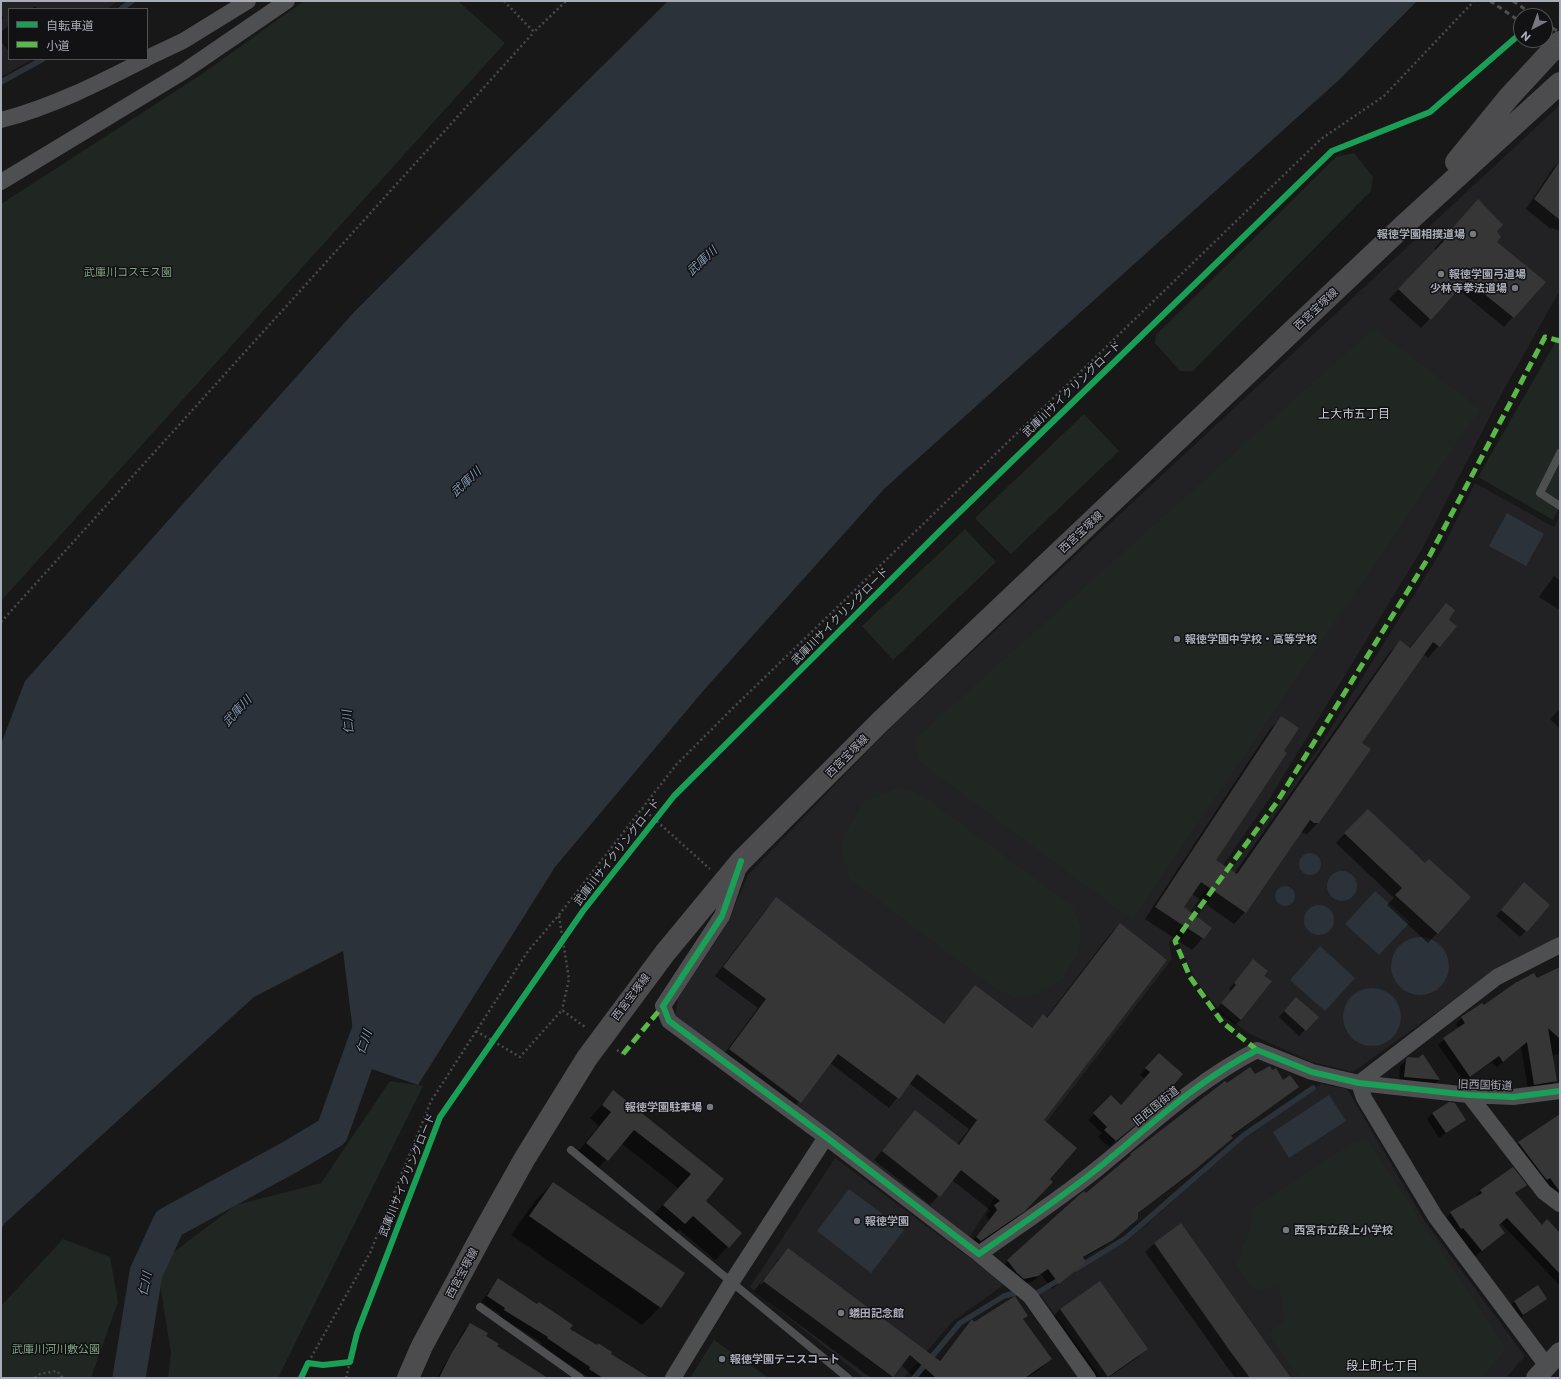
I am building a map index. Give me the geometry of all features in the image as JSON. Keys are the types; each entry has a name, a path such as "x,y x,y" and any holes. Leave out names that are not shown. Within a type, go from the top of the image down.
{"main road":[{"name":"西宮宝塚線","path":"1402,227 1509,97 1560,42"},
{"name":"西宮宝塚線","path":"408,1378 422,1346 483,1233 525,1158 587,1058 664,953 741,861 881,721 1402,227 1560,83"}],"street":[{"path":"148,58 183,40 248,1"},
{"path":"1,182 183,72 287,1"},
{"path":"1,120 78,93 144,60"},
{"path":"741,861 722,916 663,1006 669,1021 826,1137 979,1254 1030,1296 1088,1378"},
{"path":"1548,1365 1435,1216 1364,1098 1359,1083 1497,977 1560,945"},
{"name":"旧西国街道","path":"979,1254 1100,1166 1176,1102 1239,1059 1257,1050 1312,1072 1359,1083 1469,1095 1513,1097 1560,1092"},
{"path":"1469,1095 1544,1192 1560,1204"},
{"path":"673,1378 731,1283 826,1137"}],"lane":[{"path":"1560,453 1540,493 1560,506"},
{"path":"571,1150 848,1378"},
{"path":"480,1307 580,1378"}],"path":[{"path":"504,1 534,32"},
{"path":"1,622 534,32 566,1"},
{"path":"350,1362 307,1365 370,1253 431,1101 528,951 558,916 676,765 1321,139 1384,96 1474,1"},
{"path":"642,808 702,862"},
{"path":"476,1031 520,1057 562,1010 569,979 558,916"},
{"path":"558,946 567,934"},
{"path":"562,1010 578,1021"},
{"path":"488,1047 497,1034"},
{"path":"346,1378 352,1354"},
{"path":"35,1378 40,1374 57,1371 63,1378"}],"shaded area":[{"path":"1,1 118,1 108,8 8,8 8,60 31,60 1,77"},
{"name":"報徳学園中学校・高等学校","path":"1560,105 1560,290 1502,393 1422,549 1270,798 1169,942 1172,959 1025,1150 969,1238 675,1018 678,998 727,924 748,875 890,728"},
{"path":"1475,483 1554,527 1560,516 1560,936 1492,973 1353,1072 1312,1062 1248,1033 1219,1010 1196,981 1178,943 1318,749 1440,553"},
{"name":"西宮市立段上小学校","path":"1321,1084 1347,1089 1425,1221 1525,1356 1506,1378 1101,1378 1037,1290 1130,1239 1244,1138"},
{"name":"報徳学園","path":"835,1158 1005,1284 952,1322 904,1378 864,1378 750,1287"}],"green space":[{"name":"武庫川コスモス園","path":"304,1 458,1 505,43 1,601 1,204 199,76"},
{"path":"1354,153 1373,177 1371,191 1193,371 1180,371 1155,343 1156,335 1336,157"},
{"path":"1374,328 1480,409 1132,920 918,761 916,738"},
{"path":"1560,334 1560,506 1553,520 1478,477"},
{"path":"1084,414 1119,451 1011,554 975,518"},
{"path":"965,529 996,562 893,660 862,626"},
{"path":"897,788 916,792 932,802 1072,906 1081,928 1079,951 1061,980 1039,993 1017,998 997,990 850,879 840,849 848,828 865,801"},
{"path":"390,1081 423,1086 278,1378 168,1378 171,1353 158,1272 174,1252 236,1205 321,1183"},
{"path":"1366,1138 1506,1348 1482,1378 1300,1378 1267,1334 1285,1320 1279,1287 1255,1291 1236,1267 1251,1224 1253,1208 1345,1148"},
{"name":"武庫川河川敷公園","path":"63,1239 110,1257 118,1302 91,1378 1,1378 1,1306"},
{"name":"報徳学園テニスコート","path":"714,1340 769,1378 690,1378"}],"water":[{"name":"武庫川","path":"668,1 1417,1 1340,79 884,489 704,690 555,867 418,1085 357,1064 343,951 254,997 5,1223 1,1229 1,744 25,681 355,311"},
{"path":"1507,513 1544,534 1526,566 1489,546"},
{"path":"1310,853 1318,856 1321,864 1318,872 1310,875 1302,872 1299,864 1302,856"},
{"path":"1342,871 1353,875 1357,886 1353,897 1342,901 1331,897 1327,886 1331,875"},
{"path":"1281,886 1289,886 1295,892 1295,900 1289,906 1281,906 1275,900 1275,892"},
{"path":"1375,891 1410,922 1379,955 1345,924"},
{"path":"1319,905 1330,909 1334,920 1330,931 1319,935 1308,931 1304,920 1308,909"},
{"path":"1420,937 1431,939 1444,950 1447,955 1449,966 1447,977 1436,990 1431,993 1420,995 1409,993 1396,982 1393,977 1391,966 1393,955 1404,942 1409,939"},
{"path":"1320,946 1355,978 1325,1011 1290,980"},
{"path":"1372,988 1383,990 1396,1001 1399,1006 1401,1017 1399,1028 1388,1041 1383,1044 1372,1046 1361,1044 1348,1033 1345,1028 1343,1017 1345,1006 1356,993 1361,990"},
{"path":"1329,1095 1346,1121 1289,1158 1273,1132"},
{"path":"849,1189 904,1230 871,1273 817,1231"}],"building":[{"path":"1560,161 1560,220 1534,199"},
{"path":"1478,199 1503,225 1497,231 1501,237 1497,242 1546,282 1514,318 1467,280 1431,320 1398,289 1444,241 1442,240"},
{"path":"1446,603 1455,610 1449,620 1457,626 1440,647 1433,642 1362,743 1371,749 1319,823 1314,823 1310,820 1246,913 1201,882 1184,907 1212,928 1204,939 1155,907 1281,716 1299,728 1284,751 1287,753 1216,860 1237,874 1400,640 1410,648"},
{"path":"1368,809 1425,863 1429,859 1471,897 1438,934 1395,895 1402,888 1344,833"},
{"path":"1524,882 1550,905 1527,932 1501,910"},
{"path":"776,897 944,1024 975,985 1032,1028 1043,1014 1047,1018 1120,923 1167,960 1044,1120 1077,1148 1050,1179 1053,1182 1025,1211 981,1241 976,1237 997,1210 994,1205 1000,1201 961,1170 940,1197 882,1151 915,1110 959,1145 977,1120 917,1074 899,1099 838,1054 801,1103 729,1049 766,999 723,967"},
{"path":"1253,959 1268,971 1264,976 1272,981 1241,1020 1221,1003 1236,985 1234,983"},
{"path":"1560,967 1560,1039 1548,1028 1557,1081 1534,1085 1527,1042 1503,1062 1499,1056 1470,1077 1443,1038 1465,1023 1461,1017 1482,1003 1484,1005 1515,983 1534,973 1537,978"},
{"path":"1296,997 1319,1017 1306,1031 1284,1011"},
{"path":"1159,1053 1183,1074 1150,1113 1116,1141 1104,1130 1107,1127 1093,1113 1111,1095 1121,1105 1150,1072 1145,1068"},
{"path":"1423,1054 1440,1080 1404,1077 1406,1059 1408,1057 1418,1058"},
{"path":"1270,1066 1272,1070 1276,1068 1283,1080 1290,1075 1299,1087 1231,1136 1233,1138 1196,1169 1138,1213 1138,1219 1113,1240 1083,1257 1086,1262 1059,1284 1048,1269 1038,1276 1024,1279 1017,1273 1007,1260 1084,1191 1086,1193 1131,1155 1130,1154 1225,1081 1227,1083 1250,1067 1255,1074"},
{"path":"613,1090 724,1179 706,1201 742,1233 729,1248 693,1216 685,1224 663,1205 691,1174 634,1130 608,1161 586,1143 611,1112 602,1105"},
{"path":"1449,1102 1455,1103 1466,1120 1446,1133 1432,1113"},
{"path":"1560,1114 1560,1192 1550,1178 1547,1180 1518,1142"},
{"path":"1513,1167 1527,1185 1515,1193 1542,1225 1547,1219 1560,1233 1560,1274 1507,1218 1499,1225 1505,1233 1482,1251 1463,1228 1461,1229 1450,1212 1482,1193 1480,1190"},
{"path":"553,1182 685,1273 661,1308 529,1216"},
{"path":"1181,1223 1291,1378 1250,1378 1230,1351 1154,1243"},
{"path":"788,1248 940,1361 972,1319 974,1322 1015,1296 1028,1316 1023,1319 1052,1359 1025,1378 936,1378 910,1355 893,1377 763,1281"},
{"path":"498,1278 537,1304 539,1302 573,1325 570,1329 597,1345 598,1343 612,1352 611,1354 650,1378 603,1378 589,1369 590,1367 547,1338 548,1337 504,1310 505,1308 487,1296"},
{"path":"1100,1281 1148,1349 1108,1377 1060,1309"},
{"path":"1538,1285 1547,1299 1523,1315 1514,1301"},
{"path":"470,1323 488,1333 486,1336 499,1344 497,1346 548,1378 439,1378 451,1354"}],"waterway":[{"path":"122,8 132,1"},
{"path":"1,82 41,60"},
{"name":"仁川","path":"129,1378 146,1273 169,1223 290,1157 332,1132 372,1020"},
{"path":"1076,1269 1126,1238 1244,1135 1313,1088"},
{"path":"1037,1293 1062,1278"},
{"path":"914,1378 960,1323 1004,1296 1015,1293"}],"railway":[{"path":"1490,1 1513,17"},
{"path":"1513,1 1523,8"},
{"path":"1553,28 1560,33"},
{"path":"1553,44 1560,49"}],"marked path":[{"path":"1257,1050 1222,1022 1190,977 1175,941 1277,802 1430,555 1545,337 1560,341"},
{"path":"623,1054 663,1006"}],"cycle path":[{"name":"武庫川サイクリングロード","path":"301,1378 308,1363 323,1365 350,1362 357,1333 440,1117 583,911 674,796 940,531 1332,151 1430,112 1513,40"},
{"path":"741,861 722,916 663,1006 669,1021 826,1137 979,1254 1057,1200 1195,1089 1235,1062 1257,1050 1312,1072 1359,1083 1469,1095 1513,1097 1560,1091"}],"place":[{"name":"報徳学園相撲道場","path":"1473,234"},
{"name":"報徳学園弓道場","path":"1441,274"},
{"name":"少林寺拳法道場","path":"1515,288"},
{"name":"報徳学園中学校・高等学校","path":"1177,639"},
{"name":"報徳学園駐車場","path":"710,1107"},
{"name":"報徳学園","path":"857,1221"},
{"name":"西宮市立段上小学校","path":"1286,1230"},
{"name":"蟻田記念館","path":"841,1313"},
{"name":"報徳学園テニスコート","path":"722,1359"}],"district":[{"name":"上大市五丁目","path":"1354,414"},
{"name":"段上町七丁目","path":"1382,1366"}]}
